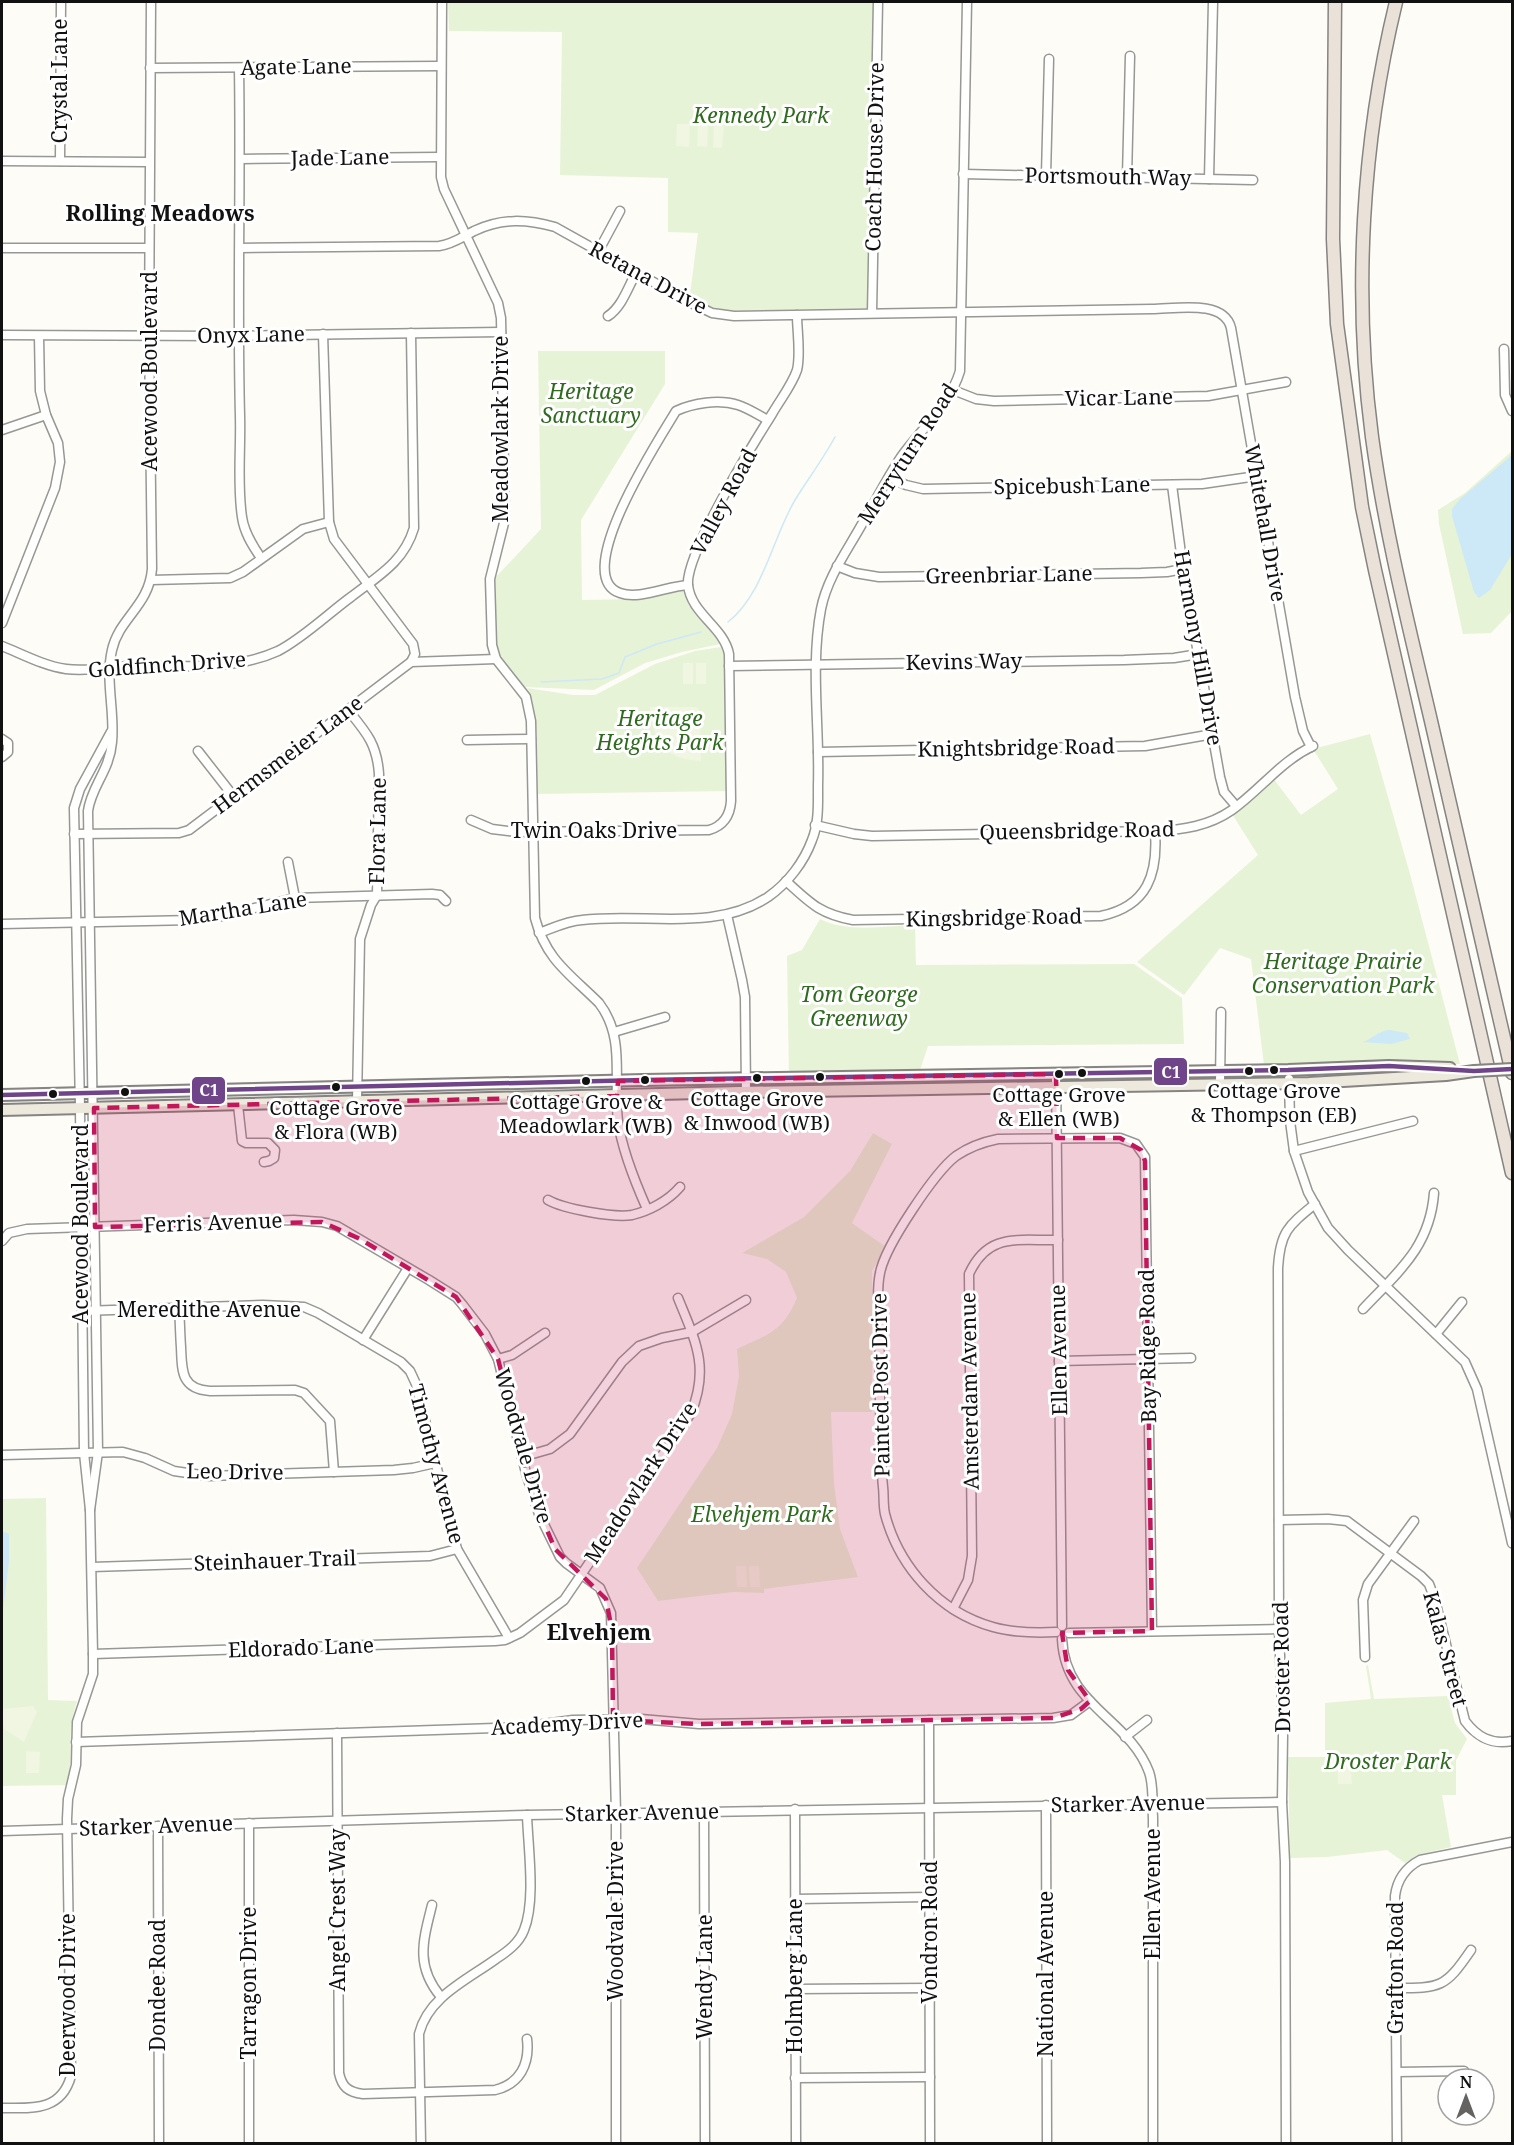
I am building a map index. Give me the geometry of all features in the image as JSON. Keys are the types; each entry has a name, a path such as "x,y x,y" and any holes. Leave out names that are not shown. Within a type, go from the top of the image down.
{"highway":[{"path":"1335,2 1334,260 1337,324 1353,452 1375,570 1512,1173"},
{"path":"1396,2 1374,111 1365,218 1363,303 1365,364 1372,435 1396,568 1512,1071"}],"main road":[{"path":"2,1095 1396,1066 1512,1071"},
{"path":"2,1110 746,1092 1220,1084 1366,1080 1474,1071"}],"street":[{"name":"Crystal Lane","path":"60,161 61,2"},
{"name":"Acewood Boulevard","path":"90,1510 98,1452 89,804 106,769 112,742 110,669 112,651 118,633 146,595 151,580 149,162 151,2"},
{"name":"Meadowlark Drive","path":"442,2 440,157 444,189 498,303 501,318 505,519 490,579 492,645 496,658 526,697 531,721 534,915 547,951 599,1003 606,1012 614,1032 621,1135 647,1209"},
{"name":"Coach House Drive","path":"872,313 878,2"},
{"name":"Merryturn Road","path":"539,933 583,919 704,918 727,915 760,902 786,881 804,856 812,840 815,825 818,752 816,639 821,606 837,566 901,458 953,390 961,364 960,312 967,2"},
{"path":"1209,179 1213,2"},
{"path":"1127,177 1130,56"},
{"path":"1046,176 1049,59"},
{"name":"Agate Lane","path":"150,68 441,66"},
{"path":"240,68 238,335 242,515 251,543 261,558"},
{"name":"Jade Lane","path":"241,159 440,157"},
{"path":"2,161 149,162"},
{"name":"Portsmouth Way","path":"963,174 1253,180"},
{"path":"598,252 620,211"},
{"name":"Retana Drive","path":"240,248 440,246 449,245 500,221 520,220 535,221 555,227 636,273 712,312 734,316 1211,308"},
{"path":"2,248 149,249"},
{"path":"608,316 620,303 636,273"},
{"name":"Whitehall Drive","path":"1211,308 1224,315 1230,323 1294,697 1303,731 1312,746"},
{"name":"Valley Road","path":"688,585 689,571 706,531 797,369 797,315"},
{"name":"Onyx Lane","path":"2,335 149,336 501,332"},
{"name":"Goldfinch Drive","path":"2,646 65,669 227,665 262,657 280,650 367,585 395,563 406,549 414,528 411,333"},
{"path":"323,334 328,522 334,539 413,644 415,652 411,662 496,658"},
{"path":"2,623 59,474 58,443 46,415 39,379 39,336"},
{"path":"1504,349 1505,394 1512,411"},
{"name":"Vicar Lane","path":"953,390 976,399 994,401 1208,396 1286,382"},
{"path":"729,666 729,654 725,640 703,617 691,597 688,585 668,587 639,595 618,593 605,578 603,567 617,517 676,411 692,404 731,404 743,407 768,420"},
{"path":"2,430 46,415"},
{"name":"Spicebush Lane","path":"889,477 906,485 923,489 1225,482 1257,476"},
{"name":"Harmony Hill Drive","path":"1172,484 1183,569 1224,792 1236,806"},
{"path":"151,580 230,578 303,529 328,522"},
{"name":"Greenbriar Lane","path":"837,566 855,573 879,577 1141,573 1183,569"},
{"name":"Kevins Way","path":"729,666 1124,660 1174,658 1198,654"},
{"name":"Hermsmeier Lane","path":"74,834 178,833 189,830 411,662"},
{"name":"Twin Oaks Drive","path":"471,820 500,831 532,832 709,831 718,826 730,812 731,801 729,666"},
{"name":"Flora Lane","path":"348,710 371,739 377,755 379,869 377,895 371,905 360,939 357,1102"},
{"name":"Acewood Boulevard","path":"68,1830 68,1799 76,1765 76,1722 93,1674 90,1510 84,1453 74,808 76,799 112,730"},
{"name":"Knightsbridge Road","path":"818,752 1145,746 1213,734"},
{"path":"2,739 8,743 9,748 2,757"},
{"path":"467,740 531,739"},
{"name":"Queensbridge Road","path":"815,825 872,836 1155,831 1193,827 1223,815 1286,762 1312,746"},
{"path":"198,751 234,797"},
{"name":"Kingsbridge Road","path":"786,881 817,909 835,917 853,920 1101,916 1117,912 1129,905 1147,888 1155,868 1155,831"},
{"path":"288,862 295,898"},
{"name":"Martha Lane","path":"2,924 168,921 213,917 295,898 432,894 440,895 446,901"},
{"path":"727,915 745,997 746,1092"},
{"path":"1220,1084 1221,1012"},
{"path":"614,1032 665,1017"},
{"path":"1288,1070 1294,1151 1308,1192 1328,1228 1465,1362 1477,1389 1512,1543"},
{"name":"Ellen Avenue","path":"1056,1074 1062,1633 1065,1661 1078,1688 1137,1750 1151,1779 1153,2144"},
{"path":"238,1105 242,1141 268,1143 275,1150 274,1158 264,1162"},
{"path":"1294,1151 1413,1121"},
{"name":"Bay Ridge Road","path":"1057,1138 1120,1138 1136,1144 1144,1157 1152,1630"},
{"name":"Painted Post Drive","path":"1057,1138 986,1141 956,1157 943,1168 892,1241 879,1275 881,1469 885,1512 893,1537 905,1561 921,1582 953,1609 993,1627 1029,1633 1279,1629"},
{"path":"548,1200 568,1208 631,1215 665,1201 681,1187"},
{"path":"1364,1309 1409,1261 1421,1244 1433,1207 1434,1193"},
{"name":"Droster Road","path":"1286,2144 1283,1735 1279,1629 1280,1246 1290,1226 1315,1204"},
{"name":"Ferris Avenue","path":"4,1238 27,1229 294,1220 322,1222 344,1230 408,1268"},
{"name":"Amsterdam Avenue","path":"953,1609 968,1580 972,1556 969,1274 977,1258 990,1246 1010,1240 1058,1240"},
{"path":"363,1340 408,1268"},
{"name":"Woodvale Drive","path":"408,1268 462,1304 485,1334 498,1359 538,1514 562,1560 600,1588 611,1612 616,1813 616,2144"},
{"name":"Meadowlark Drive","path":"509,1638 520,1633 561,1603 691,1413 698,1396 701,1368 692,1332 678,1298"},
{"path":"522,1457 550,1449 570,1434 622,1362 639,1346 662,1338 692,1332 746,1299"},
{"path":"1436,1334 1462,1302"},
{"name":"Meredithe Avenue","path":"82,1311 263,1305 304,1307 318,1312 363,1340"},
{"path":"179,1308 182,1370 191,1385 199,1390 210,1391 295,1390 304,1393 330,1421 334,1472"},
{"path":"498,1359 513,1355 545,1333"},
{"name":"Timothy Avenue","path":"363,1340 401,1362 411,1371 457,1549 509,1638"},
{"path":"1059,1361 1191,1358"},
{"name":"Leo Drive","path":"2,1455 123,1452 145,1458 174,1471 201,1475 410,1469 435,1463"},
{"name":"Kalas Street","path":"1279,1520 1347,1521 1421,1576 1432,1590 1465,1720 1477,1734 1488,1740 1512,1741"},
{"path":"1365,1657 1363,1600 1365,1591 1371,1579 1414,1521"},
{"name":"Steinhauer Trail","path":"92,1567 430,1556 457,1549"},
{"name":"Eldorado Lane","path":"93,1654 495,1641 509,1638"},
{"name":"Academy Drive","path":"76,1742 522,1727 573,1720 650,1719 699,1724 1066,1717 1090,1701"},
{"path":"1125,1737 1147,1719"},
{"name":"Vondron Road","path":"928,1720 930,2144"},
{"name":"Angel Crest Way","path":"338,1733 339,2073 344,2086 354,2092 363,2094 420,2092"},
{"name":"Starker Avenue","path":"2,1832 527,1815 1282,1802"},
{"name":"National Avenue","path":"1046,1805 1047,2144"},
{"name":"Holmberg Lane","path":"795,1809 796,2144"},
{"name":"Wendy Lane","path":"704,1811 705,2144"},
{"path":"421,2144 419,2034 427,2013 441,1997 513,1946 523,1933 529,1914 527,1815"},
{"name":"Tarragon Drive","path":"249,1823 249,2144"},
{"name":"Dondee Road","path":"158,1826 159,2144"},
{"name":"Deerwood Drive","path":"2,2108 37,2108 47,2105 63,2094 71,2076 68,1830"},
{"name":"Grafton Road","path":"1397,2144 1395,1896 1397,1884 1410,1865 1420,1860 1512,1842"},
{"path":"795,1899 930,1897"},
{"path":"432,1905 423,1941 423,1957 425,1970 441,1997"},
{"path":"1395,1988 1426,1988 1444,1983 1456,1973 1471,1950"},
{"path":"795,1989 930,1988"},
{"path":"420,2092 495,2090 511,2085 524,2069 528,2049 527,2039"},
{"path":"1396,2072 1436,2071"},
{"path":"795,2078 930,2077"}],"highlighted area":[{"path":"1056,1074 1057,1138 1120,1138 1141,1150 1145,1161 1152,1631 1062,1633 1068,1670 1090,1701 1081,1709 1053,1718 699,1724 613,1720 612,1631 606,1599 555,1549 533,1497 498,1359 456,1297 360,1239 322,1222 95,1227 94,1108 617,1096 618,1081"}],"green space":[{"name":"Kennedy Park","path":"448,2 875,2 871,308 730,311 708,306 690,294 698,233 668,232 668,178 560,175 562,32 449,31"},
{"path":"677,124 690,124 689,147 676,146"},
{"path":"698,125 708,125 707,147 697,146"},
{"path":"714,126 724,126 722,148 713,147"},
{"name":"Heritage Sanctuary","path":"538,351 665,351 665,384 581,520 582,600 638,599 668,591 685,590 692,606 720,644 645,663 594,690 525,687 497,651 495,578 541,529"},
{"path":"1512,451 1512,611 1491,633 1463,634 1438,510 1465,493"},
{"name":"Heritage Heights Park","path":"721,647 725,657 726,791 537,794 536,725 527,688 573,695 595,695 655,664 695,651"},
{"path":"683,663 693,663 693,684 683,684"},
{"path":"696,663 706,663 706,684 696,684"},
{"path":"650,707 696,707 700,711 701,761 679,757 663,747 654,730"},
{"name":"Heritage Prairie Conservation Park","path":"1370,734 1460,1064 1264,1065 1251,959 1220,948 1184,995 1137,962 1258,855 1232,814 1273,778 1301,815 1338,789 1313,749"},
{"name":"Tom George Greenway","path":"820,919 854,927 915,925 916,965 1134,964 1182,998 1184,1044 928,1046 918,1076 789,1078 787,956 802,950"},
{"name":"Elvehjem Park","path":"873,1133 892,1144 852,1223 886,1247 872,1271 872,1412 831,1412 834,1484 840,1529 858,1577 764,1589 764,1593 733,1592 658,1601 637,1568 717,1448 732,1414 739,1376 737,1349 773,1331 786,1318 797,1298 786,1272 767,1259 742,1253 804,1217 850,1171"},
{"path":"46,1498 48,1700 77,1701 71,1725 69,1778 67,1785 2,1786 2,1499"},
{"path":"736,1566 746,1566 747,1587 737,1587"},
{"path":"749,1566 759,1566 760,1587 750,1587"},
{"name":"Droster Park","path":"1368,1665 1374,1699 1448,1696 1455,1723 1467,1739 1456,1760 1456,1795 1442,1795 1451,1847 1417,1855 1405,1863 1387,1850 1327,1857 1290,1858 1288,1757 1325,1757 1325,1703 1371,1699 1366,1666"},
{"path":"33,1706 37,1712 24,1742 4,1729 2,1709"},
{"path":"26,1751 40,1752 39,1773 26,1773"},
{"path":"1350,1761 1352,1784 1338,1784 1337,1762"}],"water":[{"path":"1512,455 1512,554 1490,590 1479,598 1474,592 1452,509 1460,499"},
{"path":"1389,1030 1407,1033 1410,1039 1391,1044 1362,1042 1381,1032"},
{"path":"2,1531 9,1534 9,1562 2,1618"}],"waterway":[{"path":"728,622 740,610 759,581 787,515 835,437"},
{"path":"541,682 602,679 619,673 625,657 657,644 701,632"}],"transit line":[{"name":"C1","path":"2,1095 643,1080 1288,1070 1389,1066 1474,1071 1512,1069"}],"place":[{"name":"Cottage Grove & Thompson (EB)","path":"1274,1070"},
{"name":"Cottage Grove & Ellen (WB)","path":"1059,1074"},
{"name":"Cottage Grove & Inwood (WB)","path":"757,1078"},
{"name":"Cottage Grove & Meadowlark (WB)","path":"586,1081"},
{"name":"Cottage Grove & Flora (WB)","path":"336,1087"}],"district":[{"name":"Rolling Meadows","path":"160,213"},
{"name":"Elvehjem","path":"599,1632"}]}
